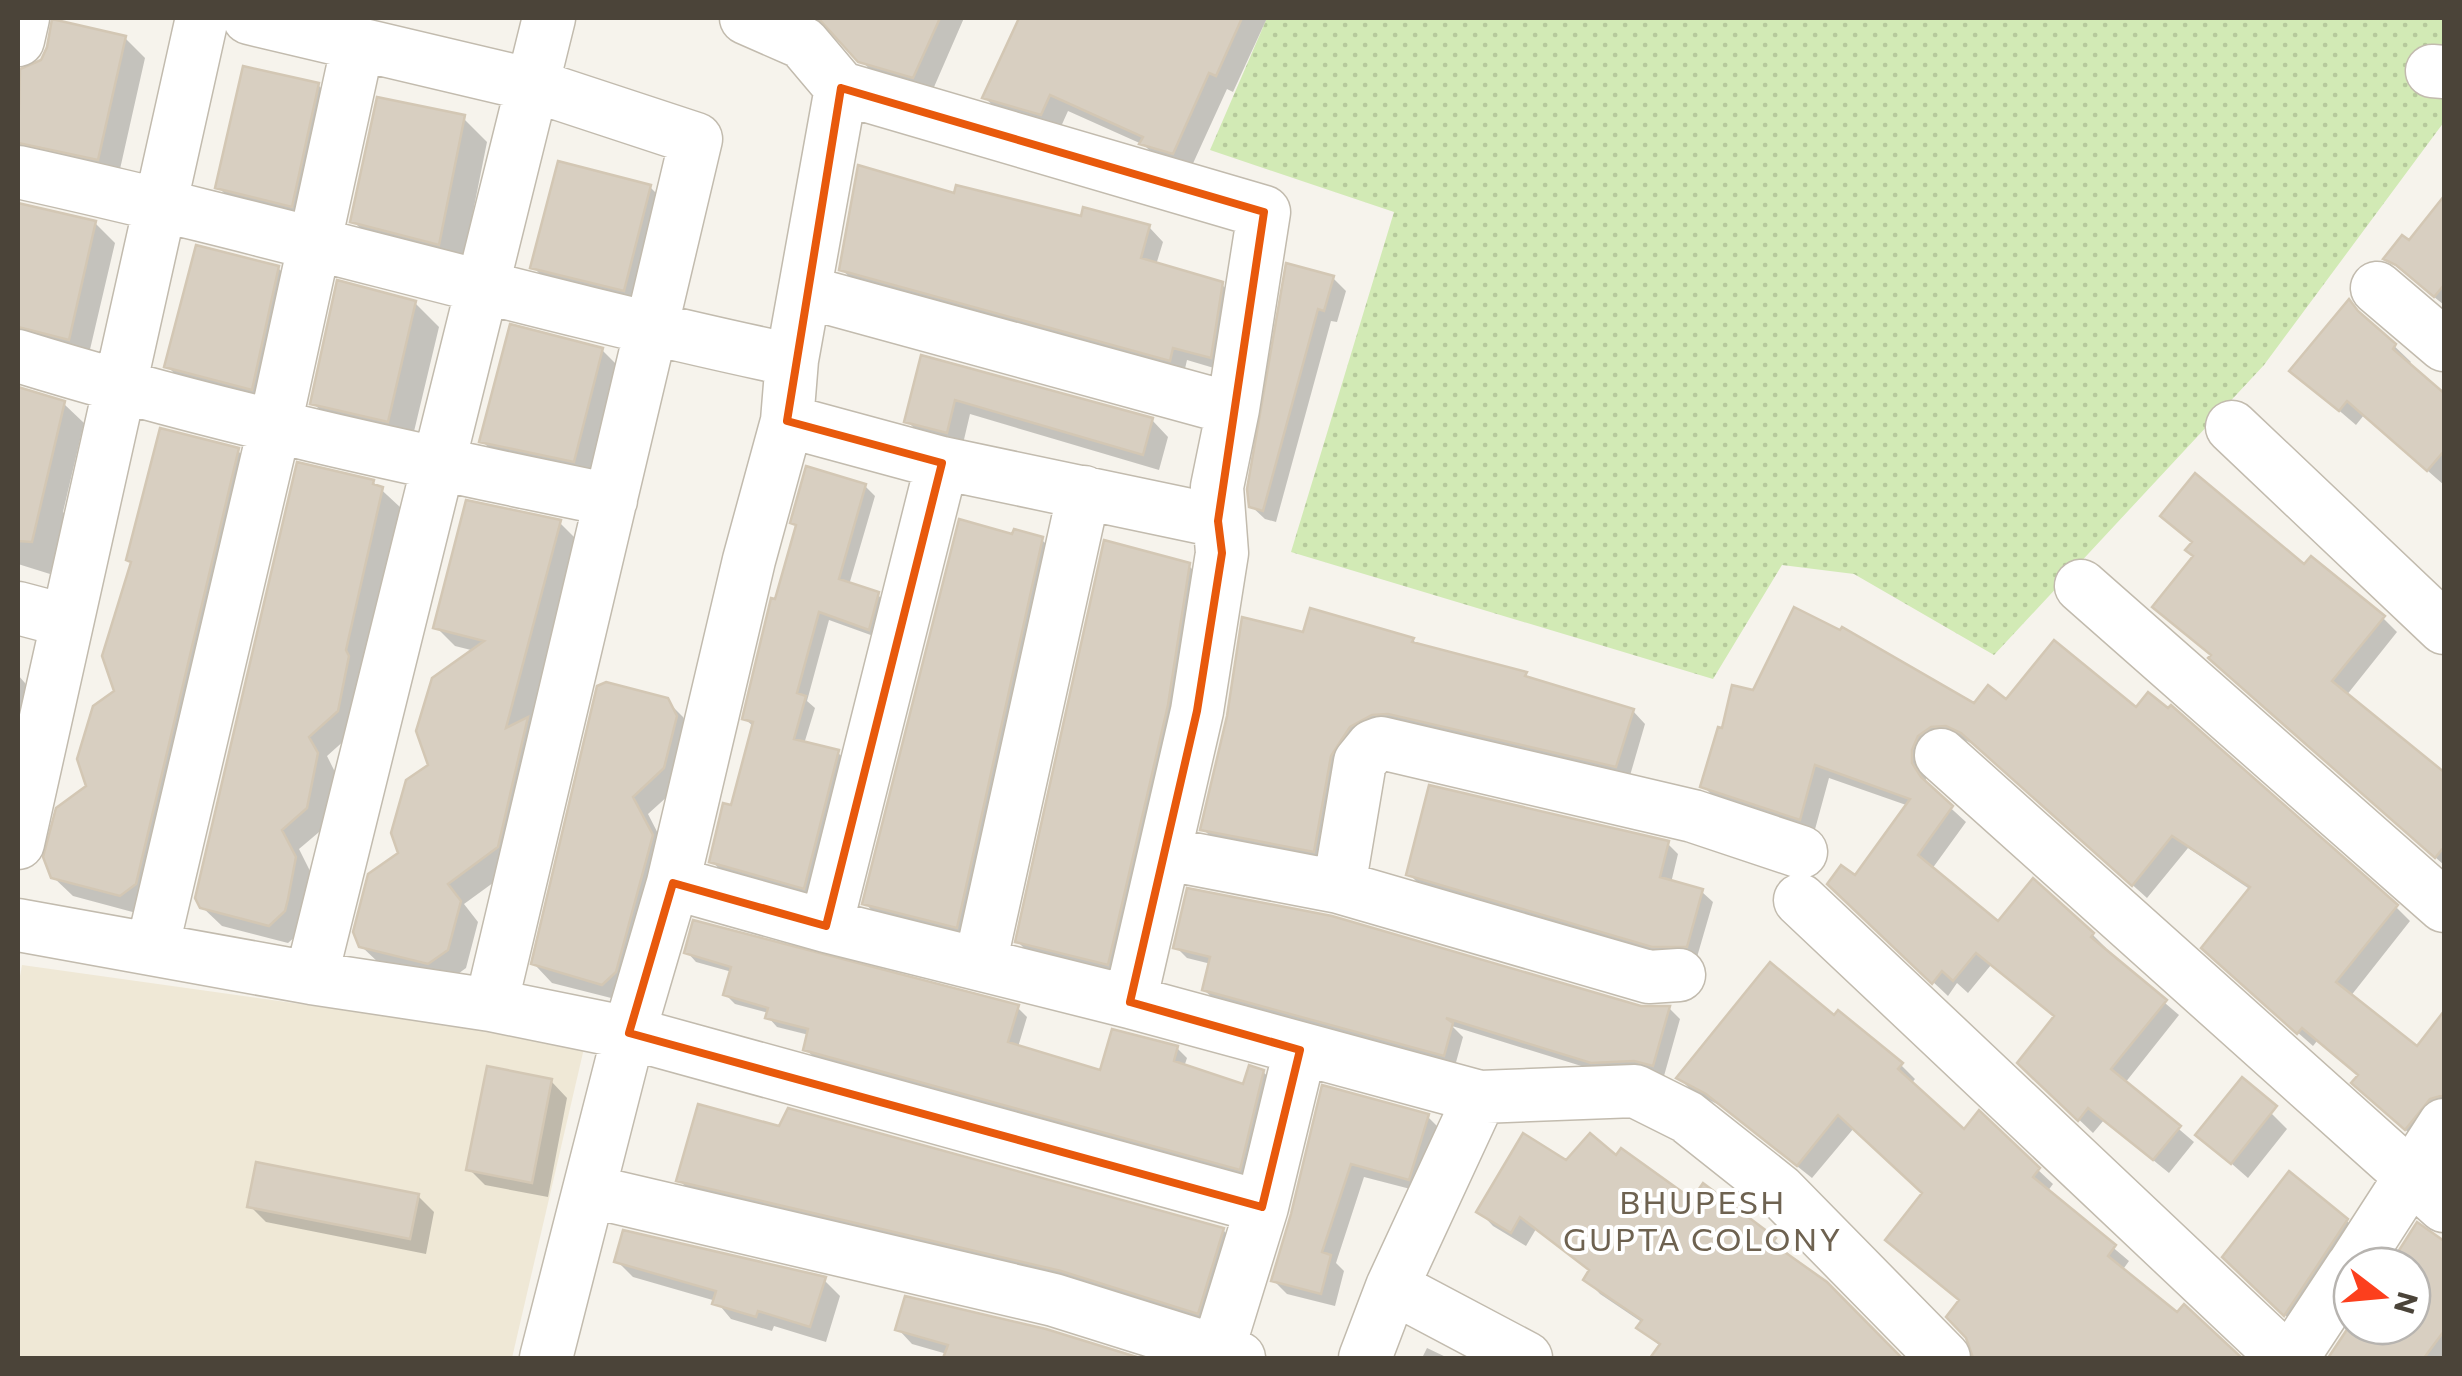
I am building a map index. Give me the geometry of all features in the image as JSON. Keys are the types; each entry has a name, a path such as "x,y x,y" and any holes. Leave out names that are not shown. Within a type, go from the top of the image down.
{"street":[{"path":"18,40 22,18"},
{"path":"18,843 202,18"},
{"path":"250,18 532,85 696,139 491,1005"},
{"path":"310,978 549,18"},
{"path":"546,1358 629,1033 673,883 749,560 787,420 792,360 841,88 809,30 746,18"},
{"path":"152,949 275,425 358,44"},
{"path":"841,88 1264,212 1217,487 1222,553 1198,711 1130,1002"},
{"path":"18,172 160,204 651,330 792,360"},
{"path":"2376,288 2444,345"},
{"path":"806,292 1233,410"},
{"path":"18,356 119,387 275,425 610,500"},
{"path":"787,420 942,463 1218,521"},
{"path":"2232,427 2444,628"},
{"path":"826,926 942,463"},
{"path":"980,964 1084,492"},
{"path":"2080,586 2444,906"},
{"path":"18,608 67,621"},
{"path":"1339,887 1360,762 1372,746 1381,743 1693,816 1800,876 2288,1358 2332,1295"},
{"path":"1941,755 2428,1191"},
{"path":"1167,854 1339,887 1649,977 1679,975"},
{"path":"673,883 1480,1097 1635,1091 1687,1117 1779,1190 1944,1358"},
{"path":"18,925 310,978 491,1005 629,1033 1262,1207"},
{"path":"589,1192 1054,1300 1228,1356 1300,1050"},
{"path":"1366,1358 1392,1287 1480,1097"},
{"path":"2372,1246 2428,1191 2444,1126"},
{"path":"1392,1287 1526,1358"}],"highlighted area":[{"path":"841,88 1264,212 1218,521 1222,553 1197,711 1130,1002 1300,1050 1262,1207 629,1033 673,883 826,926 942,463 787,421"}],"shaded area":[{"path":"22,965 585,1044 512,1358 18,1358 18,988"}],"green space":[{"path":"1267,18 2444,18 2444,122 2264,365 1994,655 1854,574 1782,565 1713,679 1291,552 1394,212 1210,150"}],"building":[{"path":"818,18 940,18 913,78 858,62"},
{"path":"1019,18 1242,18 1216,76 1209,73 1173,154 1139,144 1143,137 1050,95 1041,115 982,98"},
{"path":"52,19 126,36 98,160 18,143 20,69 41,60"},
{"path":"243,66 319,83 292,207 215,188"},
{"path":"377,97 465,115 439,245 350,222"},
{"path":"558,161 651,185 624,291 530,268"},
{"path":"858,165 954,193 956,185 1081,216 1083,207 1150,225 1141,258 1223,282 1211,358 1173,348 1170,361 839,270"},
{"path":"2444,196 2444,285 2434,297 2383,259 2402,235 2409,240"},
{"path":"18,203 96,221 69,340 18,327"},
{"path":"196,245 279,266 252,390 164,367"},
{"path":"1286,263 1334,276 1324,311 1318,309 1263,511 1249,507 1247,489"},
{"path":"337,280 416,301 388,422 310,404"},
{"path":"2349,299 2396,344 2393,349 2444,393 2444,451 2427,471 2347,401 2339,411 2289,371"},
{"path":"510,324 603,348 574,462 479,442"},
{"path":"921,355 1153,418 1143,455 955,400 947,433 904,422"},
{"path":"18,387 65,401 32,542 18,541"},
{"path":"160,428 239,448 136,884 120,896 51,878 43,857 56,808 86,786 77,759 93,706 114,691 102,656 131,562 126,560"},
{"path":"297,462 374,480 373,484 383,487 346,650 349,656 338,711 309,737 318,753 307,808 282,830 296,857 288,899 285,911 269,926 200,908 195,898"},
{"path":"806,466 866,484 839,579 879,592 869,630 819,612 797,693 806,696 794,739 839,750 804,889 709,862 723,803 731,805 753,722 742,719 771,598 775,599 796,525 790,523"},
{"path":"2195,473 2304,564 2311,556 2385,616 2332,681 2444,772 2444,847 2435,858 2208,658 2211,655 2152,607 2193,556 2185,550 2192,542 2160,516"},
{"path":"466,500 561,520 506,728 528,717 498,847 448,884 461,901 448,950 428,964 359,947 353,932 368,874 398,853 391,833 406,780 428,765 416,731 432,678 484,641 433,628"},
{"path":"959,519 1012,534 1014,529 1043,537 957,928 862,904"},
{"path":"1104,540 1190,563 1168,705 1108,965 1015,942"},
{"path":"1794,607 1840,630 1842,627 1974,703 1988,685 2006,699 2054,640 2136,707 2148,692 2168,708 2171,705 2398,905 2336,982 2417,1046 2444,1011 2444,1095 2430,1099 2405,1130 2351,1083 2358,1075 2302,1028 2297,1034 2201,948 2250,887 2172,836 2132,886 1961,733 1946,726 1931,727 1918,736 1912,763 1921,777 1953,806 1918,855 1998,921 2033,878 2094,933 2091,937 2167,1000 2111,1069 2181,1126 2153,1160 2088,1108 2078,1121 2017,1063 2054,1016 1976,953 1953,981 1942,971 1932,984 1827,884 1841,865 1855,875 1910,799 1815,765 1800,820 1700,787 1718,727 1722,728 1732,685 1753,690"},
{"path":"1310,608 1414,638 1412,642 1527,672 1525,676 1634,709 1616,767 1388,714 1372,715 1350,727 1331,756 1314,852 1200,830 1227,716 1242,617 1303,632"},
{"path":"606,682 668,698 677,716 664,768 633,797 653,835 616,972 602,985 531,964 597,686"},
{"path":"1429,785 1669,841 1660,877 1703,889 1687,947 1652,947 1406,875"},
{"path":"1187,888 1332,916 1641,1006 1670,1006 1653,1066 1634,1061 1591,1063 1446,1018 1453,1023 1444,1056 1202,990 1210,957 1173,948"},
{"path":"693,920 1019,1005 1008,1042 1100,1070 1112,1029 1178,1046 1174,1061 1243,1084 1249,1065 1264,1070 1240,1170 803,1050 808,1029 765,1018 768,1008 723,995 731,967 684,953"},
{"path":"1770,962 1834,1015 1838,1010 1903,1063 1898,1069 1964,1129 1979,1110 2040,1168 2033,1177 2116,1245 2108,1256 2177,1312 2184,1304 2242,1358 1973,1358 1966,1338 1946,1317 1959,1300 1885,1240 1922,1193 1838,1115 1797,1166 1706,1094 1676,1078"},
{"path":"487,1066 552,1079 532,1183 466,1170"},
{"path":"2242,1077 2277,1106 2231,1164 2195,1135"},
{"path":"1322,1085 1429,1114 1409,1180 1351,1164 1322,1252 1331,1255 1321,1294 1271,1281"},
{"path":"698,1104 779,1126 788,1108 1224,1228 1198,1314 1061,1271 676,1181"},
{"path":"1523,1133 1566,1160 1590,1133 1616,1155 1621,1148 1692,1199 1703,1183 1776,1238 1772,1243 1827,1282 1902,1358 1650,1358 1660,1344 1636,1328 1642,1320 1583,1280 1589,1270 1520,1217 1511,1233 1476,1212"},
{"path":"256,1162 419,1194 410,1239 247,1207"},
{"path":"2289,1171 2348,1219 2284,1316 2222,1257"},
{"path":"2417,1222 2444,1241 2444,1331 2424,1358 2328,1358 2336,1346 2432,1346 2432,1246 2402,1246"},
{"path":"623,1230 826,1277 810,1327 758,1311 756,1317 712,1304 716,1291 614,1262"},
{"path":"905,1296 1046,1329 1140,1358 943,1358 948,1345 895,1330"}],"district":[{"name":"BHUPESH GUPTA COLONY","path":"1703,1220"}]}
